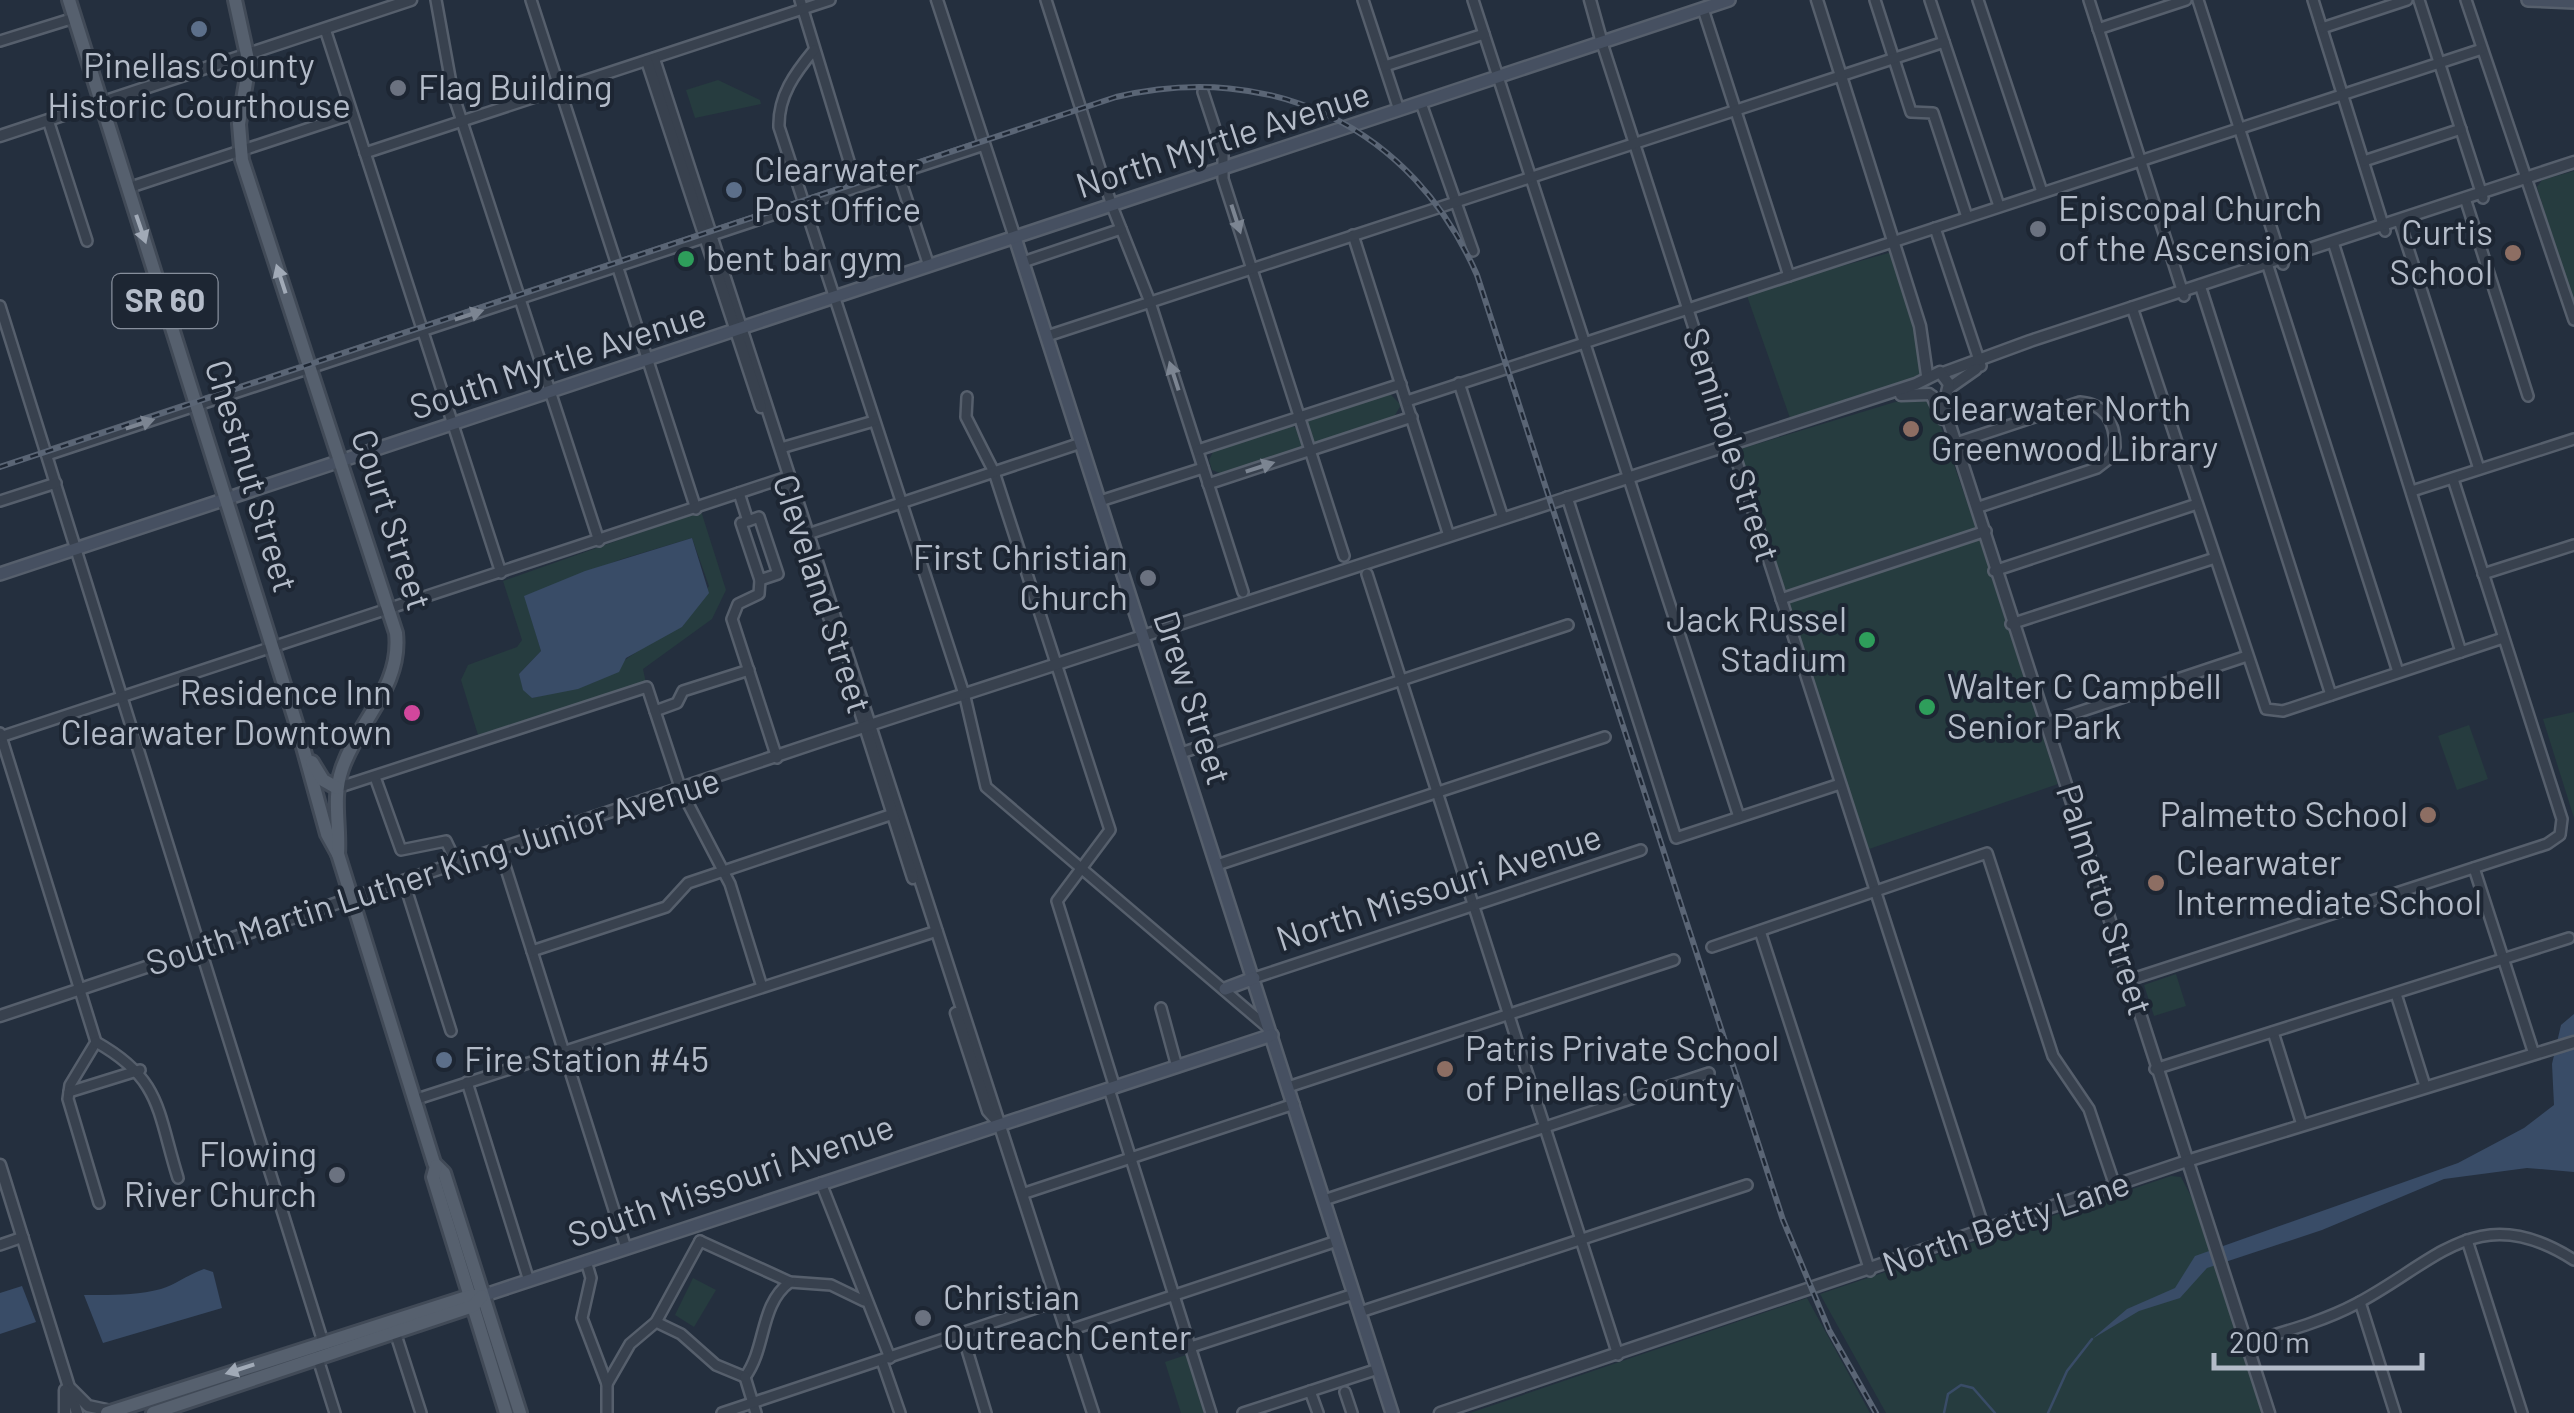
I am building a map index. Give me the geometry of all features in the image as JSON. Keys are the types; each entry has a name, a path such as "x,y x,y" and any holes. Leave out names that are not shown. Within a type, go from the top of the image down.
{"main road":[{"name":"Chestnut Street","path":"68,0 298,729 326,834 338,854"},
{"name":"Court Street","path":"235,0 248,55 240,150 396,633 395,666 354,739 337,788 338,854 414,1100 436,1166 444,1173 484,1339 510,1412"},
{"name":"North Myrtle Avenue","path":"739,330 1730,0"},
{"path":"2528,0 2574,2"},
{"name":"Drew Street","path":"1015,238 1392,1413"},
{"name":"South Myrtle Avenue","path":"0,574 739,330"},
{"path":"298,729 323,780 337,788"},
{"path":"323,780 332,775 354,739"},
{"path":"1225,988 1254,978"},
{"path":"1000,1125 1272,1035"},
{"name":"South Missouri Avenue","path":"110,1412 323,1342 435,1313 1000,1125"},
{"name":"Court Street","path":"436,1166 433,1177 510,1412"},
{"path":"460,1265 455,1289 435,1313 465,1319 484,1339"},
{"name":"South Missouri Avenue","path":"153,1413 395,1332 435,1313"}],"street":[{"path":"0,136 411,0"},
{"path":"436,0 444,58 462,121 599,540"},
{"path":"531,0 696,509"},
{"path":"365,153 650,60 801,4 830,0"},
{"name":"Drew Street","path":"937,0 1015,238"},
{"path":"1046,0 1244,592"},
{"path":"1363,0 1400,110"},
{"path":"1473,0 1739,818"},
{"name":"Seminole Street","path":"1590,0 1984,1232"},
{"path":"1683,0 1688,14"},
{"path":"1816,0 1934,374"},
{"path":"1875,0 1911,112 1933,113 1967,217"},
{"path":"1930,0 1999,206"},
{"path":"1978,0 2042,192"},
{"path":"2089,0 2183,294"},
{"path":"2098,29 2186,0"},
{"path":"2198,0 2282,261"},
{"path":"2313,0 2384,228"},
{"path":"2322,28 2407,0"},
{"path":"2419,0 2482,196"},
{"path":"2466,0 2574,320"},
{"path":"2471,12 2478,0"},
{"path":"801,4 852,171"},
{"path":"1703,9 1789,276"},
{"path":"0,41 74,18"},
{"path":"324,29 502,573"},
{"path":"1385,66 1484,34"},
{"path":"1047,336 1944,42"},
{"path":"1406,401 2482,49"},
{"path":"814,50 778,108 779,127 965,697 986,788 1225,988 1272,1035"},
{"name":"Cleveland Street","path":"650,60 933,932"},
{"path":"1203,92 1223,153 1223,169 1251,268 1344,556"},
{"path":"1421,103 1473,251"},
{"path":"128,188 352,114"},
{"path":"48,120 87,240"},
{"path":"2364,161 2461,129"},
{"path":"47,455 984,144"},
{"path":"1731,445 1934,374 1980,363 2574,165"},
{"path":"900,179 929,266"},
{"path":"2466,201 2528,396"},
{"path":"2400,222 2479,470"},
{"path":"1023,262 1121,228"},
{"path":"1935,228 1980,363"},
{"path":"1353,235 1450,536"},
{"path":"2334,245 2461,652"},
{"path":"2268,266 2398,672"},
{"path":"2201,288 2331,694"},
{"path":"0,306 323,1342 318,1359 335,1413"},
{"path":"2133,310 2260,699 2269,710 2283,711 2503,638"},
{"path":"178,1178 140,1070 96,1042 0,736 787,477 782,448 739,330"},
{"path":"1731,445 1869,403 1911,393 1930,395 1948,390 1980,363"},
{"name":"Palmetto Street","path":"1934,374 1948,390 1945,407 1955,443 2269,1413"},
{"name":"Palmetto Street","path":"1934,374 1930,395 1955,443 1984,532"},
{"path":"1459,383 1503,518"},
{"path":"1198,450 1401,384"},
{"path":"967,397 966,417 994,472 1110,830 1057,905 1211,1413"},
{"path":"1955,443 2080,402 2101,408 2112,425 2115,447 2103,465 1979,507"},
{"path":"1208,484 1412,417"},
{"path":"782,448 874,421"},
{"path":"2412,492 2574,439"},
{"path":"806,535 1081,443"},
{"name":"South Martin Luther King Junior Avenue","path":"0,1016 869,726 1731,445"},
{"path":"1100,501 1203,468"},
{"path":"2128,980 2547,844 2560,835 2562,819 2453,479"},
{"path":"0,502 56,483"},
{"path":"739,493 748,521"},
{"path":"1567,497 1676,838 1840,784"},
{"path":"1996,570 2197,504"},
{"path":"760,580 778,574 758,518 741,523 760,580 759,594 733,610 777,758"},
{"path":"1780,599 1984,532"},
{"path":"2484,574 2574,545"},
{"path":"2013,624 2215,558"},
{"path":"1367,574 1618,1355"},
{"path":"1181,752 1568,626"},
{"path":"2045,724 2247,656"},
{"path":"655,711 677,703 683,692 749,670"},
{"path":"337,788 647,686 680,790 723,872 762,987"},
{"name":"Cleveland Street","path":"869,726 933,932 989,1080 1093,1413"},
{"path":"1217,866 1605,737"},
{"path":"375,776 396,845 406,850 446,841 457,864"},
{"path":"532,951 666,907 688,883 894,814"},
{"path":"500,850 626,1248"},
{"name":"North Missouri Avenue","path":"1254,978 1641,850"},
{"path":"1712,947 1988,854 2052,1056 2089,1109 2116,1186"},
{"path":"2474,868 2534,1054"},
{"path":"404,882 451,1031"},
{"path":"414,1100 933,932"},
{"path":"1760,932 1870,1272"},
{"path":"2157,1068 2569,938"},
{"path":"1288,1087 1674,960"},
{"path":"2396,994 2425,1086"},
{"path":"1161,1008 1177,1067"},
{"path":"2272,1032 2302,1125"},
{"path":"96,1042 69,1092 70,1111 99,1203"},
{"name":"North Betty Lane","path":"1440,1413 1870,1272 2187,1162 2574,1042"},
{"path":"69,1092 140,1070"},
{"path":"1324,1200 1708,1072"},
{"path":"467,1082 529,1281"},
{"path":"1022,1194 1294,1104"},
{"path":"0,1165 76,1413"},
{"path":"821,1182 886,1359 900,1413"},
{"path":"1360,1312 1747,1185"},
{"path":"606,1384 630,1344 656,1322 700,1241 695,1224"},
{"path":"2247,1344 2360,1302 2427,1257 2467,1240 2508,1235 2544,1244 2574,1260"},
{"path":"0,1245 23,1238"},
{"path":"2467,1240 2522,1413"},
{"path":"700,1241 790,1282 831,1285 866,1302"},
{"path":"1067,1331 1337,1241"},
{"path":"586,1261 591,1278 582,1318 606,1384 607,1413"},
{"path":"754,1408 745,1377 759,1353 773,1297 790,1282"},
{"path":"1191,1347 1354,1294"},
{"path":"722,1413 754,1408 1057,1301"},
{"path":"2360,1302 2395,1413"},
{"path":"656,1322 681,1334 716,1365 745,1377"},
{"path":"395,1332 421,1413"},
{"path":"962,1333 986,1413"},
{"path":"1244,1413 1378,1369"},
{"path":"66,1380 88,1406 110,1412"},
{"path":"65,1413 66,1380"},
{"path":"1310,1391 1318,1413"},
{"path":"1346,1392 1352,1413"}],"green space":[{"path":"718,80 760,100 761,104 695,118 686,90"},
{"path":"2574,171 2574,308 2537,187 2542,180"},
{"path":"1892,252 1916,327 1921,376 1790,418 1746,293"},
{"path":"1389,393 1401,405 1392,420 1319,444 1312,442 1306,423 1309,417"},
{"path":"1915,396 1930,399 1977,531 1783,594 1737,450"},
{"path":"1288,424 1300,430 1304,441 1299,450 1225,475 1212,470 1209,460 1214,450"},
{"path":"701,511 726,590 712,619 643,669 646,683 478,735 461,680 468,665 517,647 522,640 503,581","holes":["692,538 709,586 682,627 662,634 592,683 532,698 519,674 541,651 525,596 622,559"]},
{"name":"Walter C Campbell Senior Park","path":"1979,538 2058,784 1869,849 1786,601"},
{"path":"2574,712 2574,818 2543,719"},
{"path":"2469,725 2488,779 2457,790 2438,736"},
{"path":"2176,974 2186,1006 2154,1016 2144,985"},
{"path":"2171,1176 2181,1177 2192,1198 2263,1413 1886,1413 1820,1294"},
{"path":"693,1278 716,1290 694,1327 675,1315"},
{"path":"1807,1298 1870,1413 1470,1413"},
{"path":"1186,1355 1204,1413 1181,1413 1165,1362"}],"water":[{"path":"692,538 709,593 682,627 626,658 619,672 578,689 532,698 523,690 519,674 541,651 524,596 585,571"},
{"path":"2574,1014 2574,1172 2527,1168 2444,1179 2322,1230 2207,1268 2180,1298 2139,1311 2092,1339 2127,1309 2175,1288 2195,1256 2458,1163 2524,1128 2554,1105 2552,1064 2561,1025"},
{"path":"204,1269 213,1272 222,1308 103,1343 84,1295 151,1291"},
{"path":"22,1286 36,1322 0,1334 0,1293"}],"waterway":[{"path":"2048,1413 2067,1371 2092,1339"},
{"path":"1944,1413 1948,1394 1961,1385 1973,1388 1995,1413"}],"railway":[{"path":"0,467 1116,97 1174,88 1229,88 1282,98 1331,117 1375,144 1415,180 1449,223 1477,275 1783,1220 1829,1330 1876,1413"}],"place":[{"name":"Pinellas County Historic Courthouse","path":"199,29"},
{"name":"Flag Building","path":"398,88"},
{"name":"Clearwater Post Office","path":"734,190"},
{"name":"Episcopal Church of the Ascension","path":"2038,229"},
{"name":"Curtis School","path":"2513,253"},
{"name":"bent bar gym","path":"686,259"},
{"name":"Clearwater North Greenwood Library","path":"1911,429"},
{"name":"First Christian Church","path":"1148,578"},
{"name":"Jack Russel Stadium","path":"1867,640"},
{"name":"Walter C Campbell Senior Park","path":"1927,707"},
{"name":"Residence Inn Clearwater Downtown","path":"412,713"},
{"name":"Palmetto School","path":"2428,815"},
{"name":"Clearwater Intermediate School","path":"2156,883"},
{"name":"Fire Station #45","path":"444,1060"},
{"name":"Patris Private School of Pinellas County","path":"1445,1069"},
{"name":"Flowing River Church","path":"337,1175"},
{"name":"Christian Outreach Center","path":"923,1318"}]}
